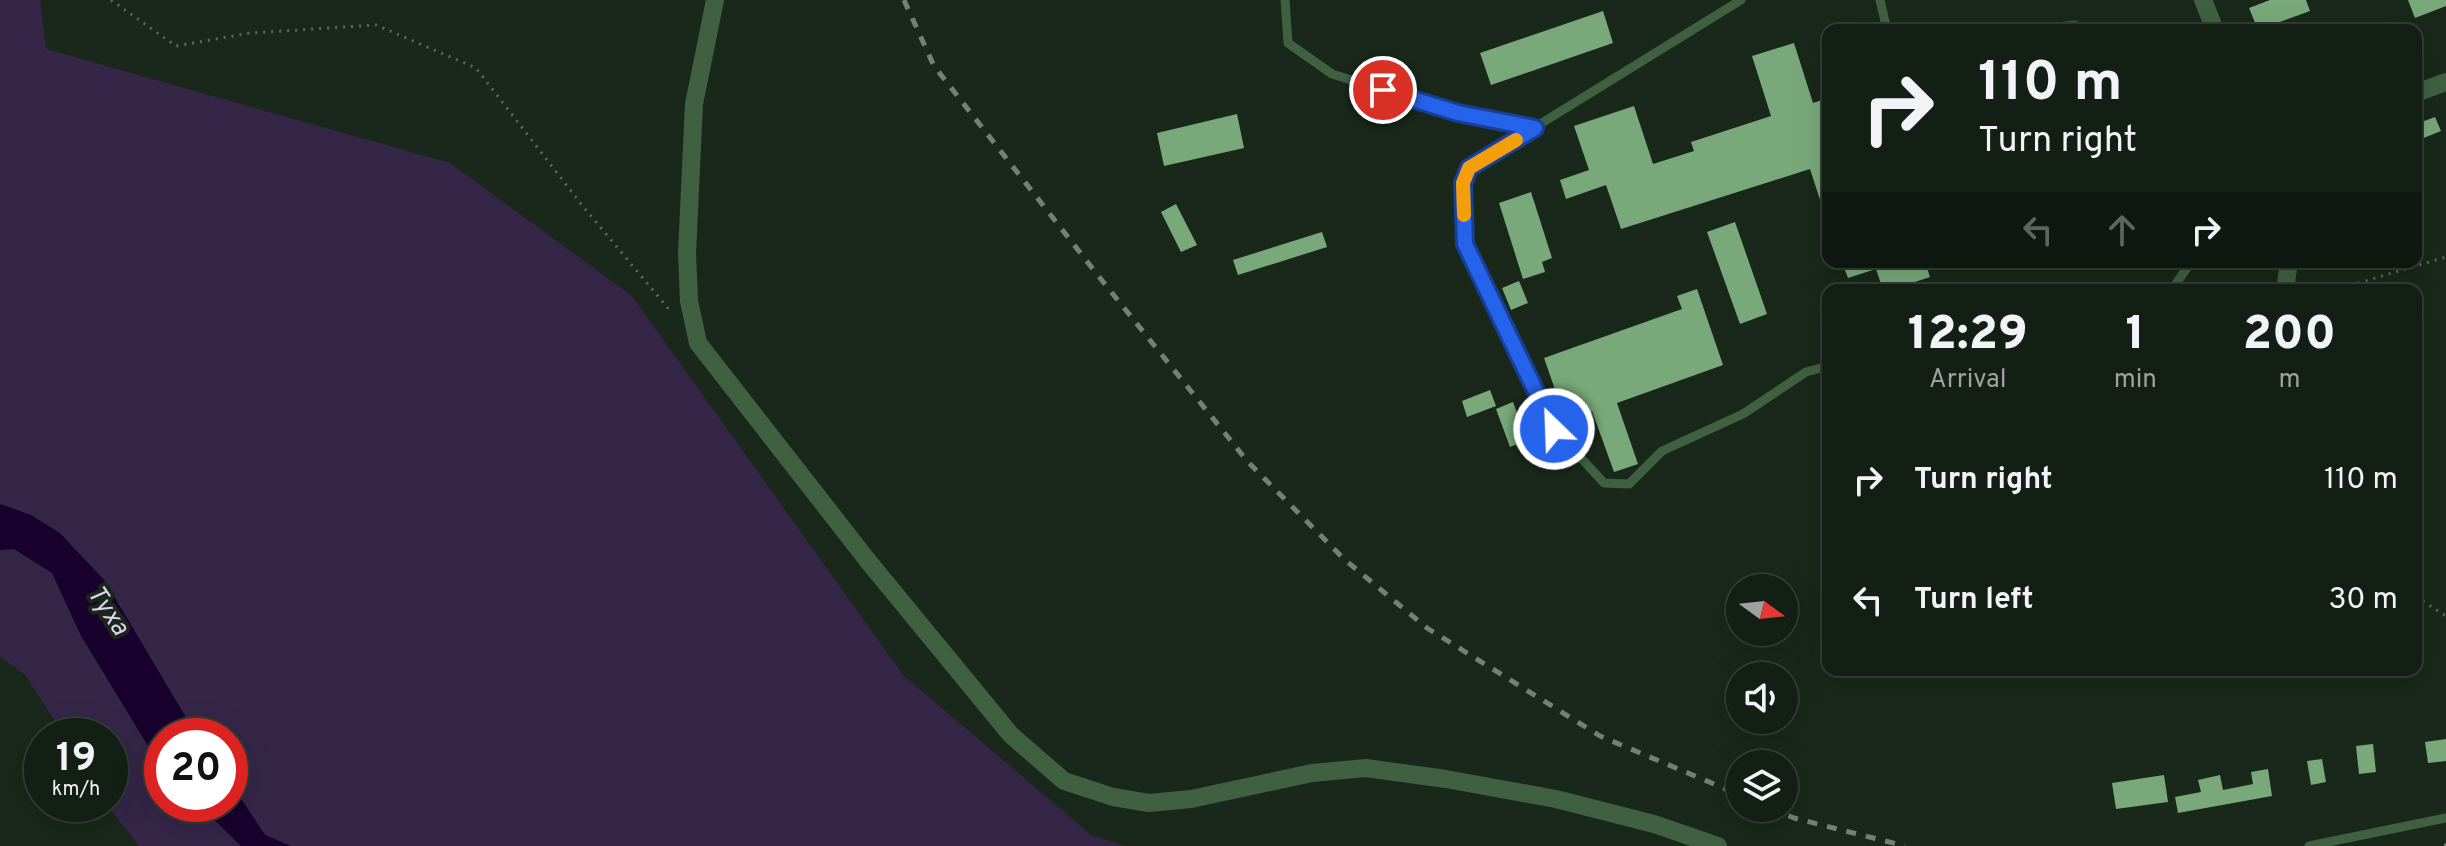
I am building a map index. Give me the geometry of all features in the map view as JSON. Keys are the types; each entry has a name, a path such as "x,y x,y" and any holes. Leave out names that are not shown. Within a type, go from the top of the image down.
{"street":[{"path":"715,0 694,104 687,253 689,301 698,343 868,561 1011,735 1064,781 1113,797 1149,803 1191,799 1312,773 1366,768 1556,799 1654,824 1718,846"},
{"path":"2203,0 2213,24"},
{"path":"2422,91 2446,82"}],"lane":[{"path":"1285,0 1288,43 1332,74 1458,113 1535,128"},
{"path":"1741,0 1469,168 1463,183 1465,244 1554,429 1604,483 1629,484 1662,451 1743,414 1806,372 1822,368"},
{"path":"1880,0 1886,24"},
{"path":"2309,846 2446,818"}],"path":[{"path":"111,0 176,46 250,33 376,25 476,68 581,204 678,320"},
{"path":"2422,264 2446,257"},
{"path":"2355,284 2409,268"},
{"path":"2422,601 2446,616"}],"shaded area":[{"path":"0,0 40,0 46,49 450,163 632,296 903,675 1091,835 1126,846 139,846 120,822 128,822 128,718 53,718 26,676 0,656"}],"water":[{"name":"Туха","path":"0,504 31,515 60,533 105,581 186,718 144,718 144,739 81,636 52,573 14,549 0,550"},
{"path":"248,809 265,835 291,846 241,846 216,822 248,822"}],"building":[{"path":"2270,0 2306,0 2310,11 2274,24 2256,24 2249,8"},
{"path":"2408,0 2446,0 2446,6 2415,18"},
{"path":"1603,11 1613,43 1491,85 1480,53"},
{"path":"1794,43 1813,103 1822,100 1822,206 1810,169 1621,229 1606,185 1566,199 1560,180 1589,170 1574,126 1634,106 1653,164 1694,151 1691,142 1771,116 1752,56"},
{"path":"1237,114 1244,148 1164,166 1157,133"},
{"path":"2435,117 2441,131 2422,139 2422,122"},
{"path":"1531,192 1552,258 1542,262 1545,272 1523,279 1499,203"},
{"path":"1176,204 1197,245 1181,252 1161,212"},
{"path":"1735,222 1767,314 1740,324 1707,232"},
{"path":"1322,232 1327,247 1238,275 1233,260"},
{"path":"1844,268 1927,268 1930,277 1909,284 1881,284 1876,269 1848,278"},
{"path":"1519,281 1528,303 1511,310 1502,288"},
{"path":"1697,289 1723,365 1617,403 1638,464 1614,472 1592,411 1566,421 1544,358 1682,309 1677,296"},
{"path":"1490,390 1496,406 1467,417 1462,401"},
{"path":"1513,402 1527,440 1510,447 1496,409"},
{"path":"2446,739 2446,761 2428,763 2425,742"},
{"path":"2373,744 2376,772 2359,774 2356,746"},
{"path":"2322,759 2326,782 2311,785 2307,761"},
{"path":"2268,769 2272,796 2178,813 2175,797 2201,792 2198,780 2220,775 2223,790 2253,784 2251,772"},
{"path":"2164,775 2168,802 2116,809 2112,783"}],"railway":[{"path":"904,0 934,66 1100,278 1248,462 1344,559 1427,628 1600,736 1726,789"},
{"path":"1798,819 1905,846"}],"slow traffic":[{"path":"1464,215 1463,183 1469,168 1516,140"}],"route":[{"path":"1383,90 1458,113 1535,128 1469,168 1463,183 1465,244 1554,429"}]}
